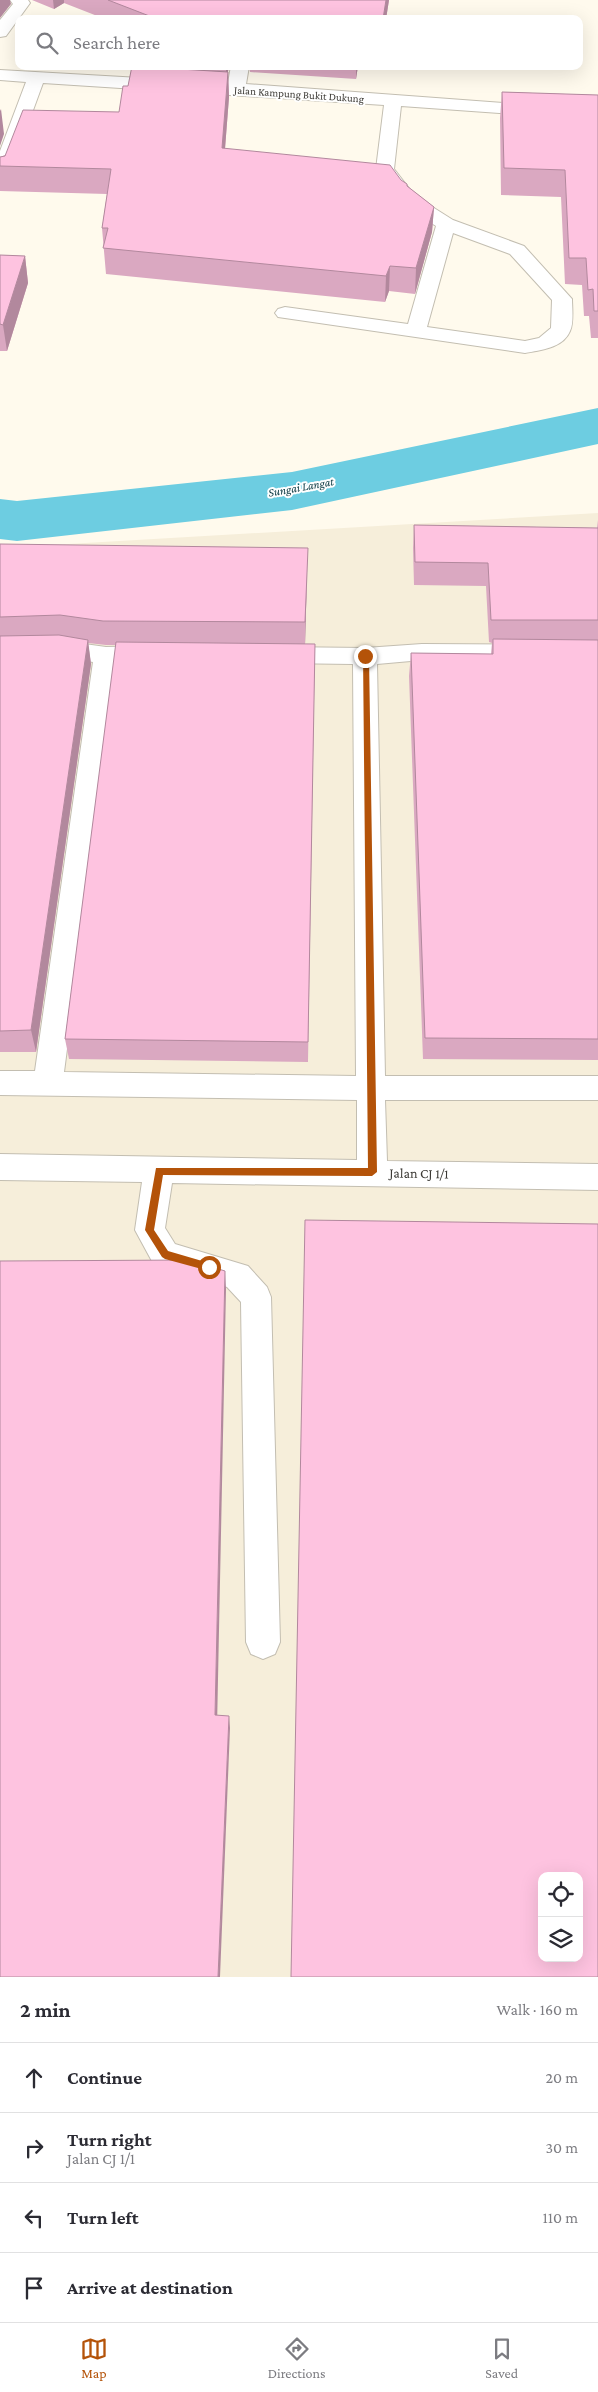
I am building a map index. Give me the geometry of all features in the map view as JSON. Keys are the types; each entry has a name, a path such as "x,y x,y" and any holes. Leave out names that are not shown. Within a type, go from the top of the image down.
{"street":[{"path":"0,32 22,3 18,0"},
{"path":"236,89 239,70"},
{"name":"Jalan Kampung Bukit Dukung","path":"0,75 236,89 393,102 598,115"},
{"path":"0,176 36,78"},
{"path":"285,313 525,347 546,343 561,330 562,299 517,250 446,224 408,200 386,169 393,102"},
{"path":"416,331 446,224"},
{"path":"0,650 63,649 106,655 178,655"},
{"path":"255,655 365,656 422,652 598,654"},
{"path":"48,1084 106,655"},
{"path":"365,656 372,1172"},
{"path":"0,1082 372,1088 598,1088"},
{"name":"Jalan CJ 1/1","path":"0,1167 159,1171 598,1176"},
{"path":"159,1171 150,1230 165,1255 237,1276 256,1298 263,1642"}],"shaded area":[{"path":"598,513 598,1977 0,1977 0,548"}],"building":[{"path":"108,0 386,0 384,15 147,15"},
{"path":"131,70 228,72 222,148 390,165 407,186 434,207 416,268 390,266 386,276 103,248 108,228 102,228 111,169 0,166 0,157 5,156 23,110 119,112 123,86 128,86"},
{"path":"502,92 598,95 598,311 594,311 593,289 588,290 586,258 569,258 565,170 504,168"},
{"path":"0,255 25,256 3,325 0,324"},
{"path":"414,525 598,528 598,620 491,620 488,563 415,562"},
{"path":"0,544 308,548 305,622 103,621 60,615 0,617"},
{"path":"59,635 88,640 31,1030 0,1031 0,636"},
{"path":"493,639 598,640 598,1039 425,1038 411,653 493,654"},
{"path":"116,642 315,644 308,1042 65,1039"},
{"path":"305,1220 598,1224 598,1977 291,1977"},
{"path":"189,1260 225,1271 215,1715 229,1716 218,1977 0,1977 0,1261"}],"waterway":[{"name":"Sungai Langat","path":"0,519 17,521 292,491 598,426"}],"route":[{"path":"209,1267 165,1255 150,1230 159,1171 372,1172 369,814 365,656"}]}
